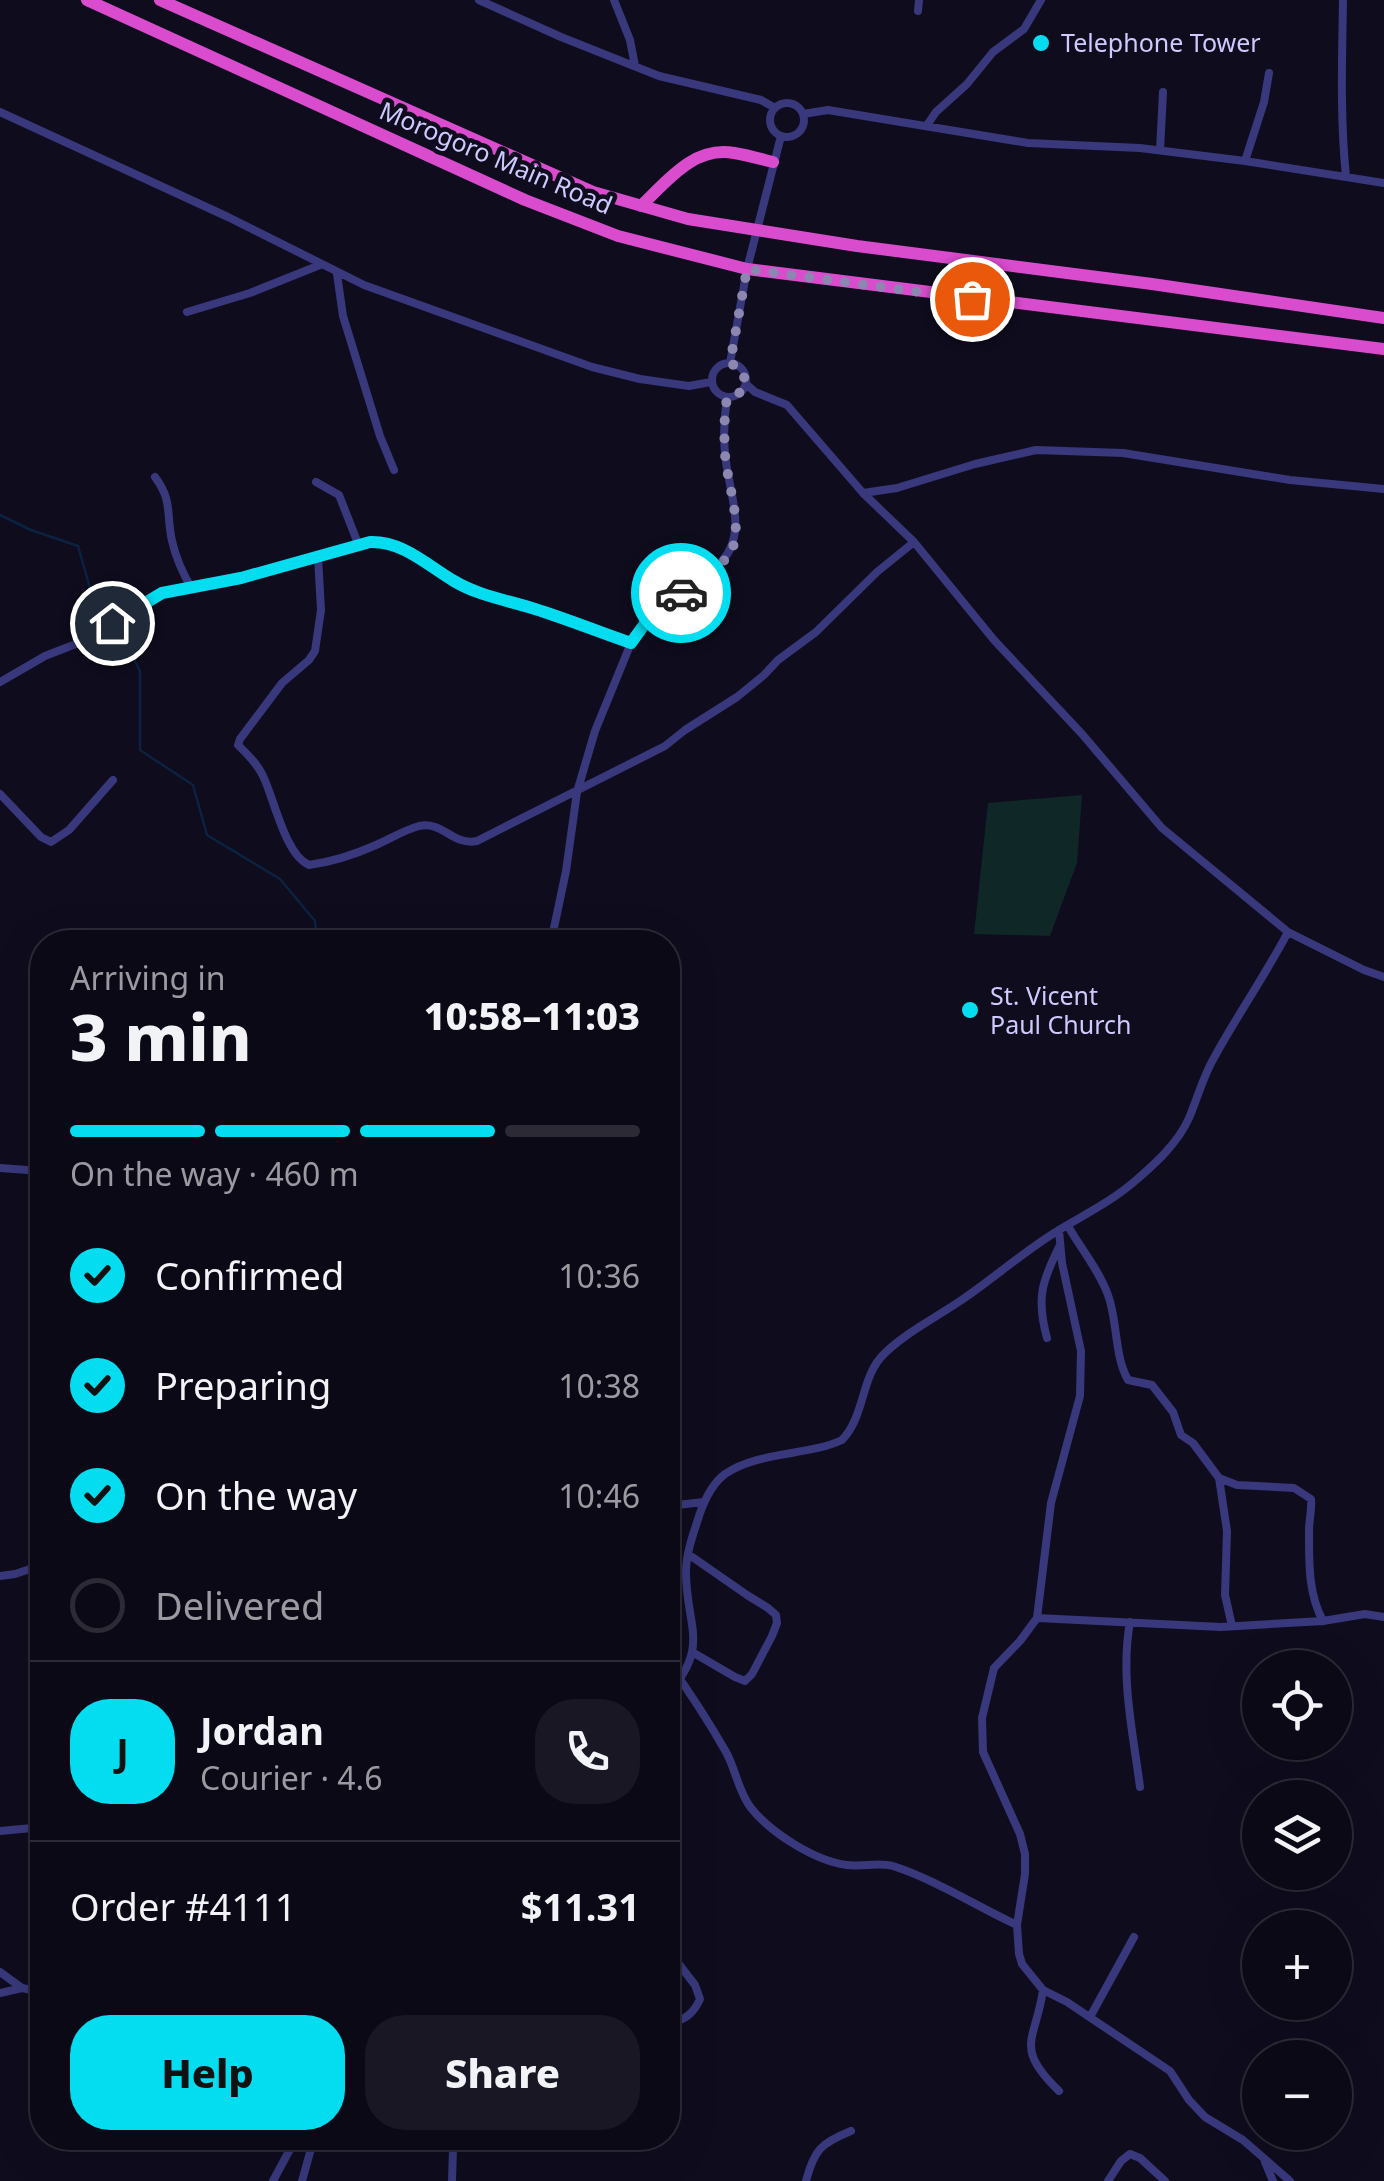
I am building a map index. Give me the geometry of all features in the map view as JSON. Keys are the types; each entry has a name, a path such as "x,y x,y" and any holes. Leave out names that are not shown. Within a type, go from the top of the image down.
{"highway":[{"name":"Morogoro Main Road","path":"87,0 525,200 618,236 747,269 1384,349"},
{"name":"Morogoro Main Road","path":"160,0 593,192 688,219 1384,318"},
{"path":"642,206 682,166 706,153 731,152 774,162"}],"street":[{"path":"479,0 634,66 697,86 762,100 774,108"},
{"path":"614,0 630,40 634,66"},
{"path":"918,11 919,0"},
{"path":"926,126 993,52 1024,29 1042,0"},
{"path":"1343,0 1340,73 1346,176"},
{"path":"1245,161 1269,72"},
{"path":"1160,150 1162,92"},
{"path":"783,103 793,104 803,114 804,124 799,132 781,136 770,126 774,108 783,103"},
{"path":"803,114 828,110 1028,143 1160,150 1384,182"},
{"path":"0,112 391,296 592,367 640,380 689,386 711,382"},
{"path":"730,363 747,269 781,136"},
{"path":"187,312 250,293 320,265"},
{"path":"338,274 342,316 394,470"},
{"path":"727,398 714,391 711,382 716,368 730,363 742,370 746,384 755,392 787,405 863,493 914,542 994,640 1162,828 1288,932 1384,978"},
{"path":"727,398 741,392 746,384"},
{"path":"554,930 576,792 631,643 649,618 711,571 730,552 734,542 735,512 724,452 727,398"},
{"path":"863,493 897,488 1036,450 1123,454 1290,480 1384,489"},
{"path":"155,477 166,492 172,540 192,589"},
{"path":"316,482 339,495 358,546"},
{"path":"0,682 45,656 86,640 162,593 192,589 370,542 404,549 481,594 631,643"},
{"path":"318,557 321,610 316,651 282,684 238,745 260,771 288,838 304,864 371,848 422,826 440,828 457,840 477,841 665,746 764,675 914,542"},
{"path":"0,794 41,837 51,842 69,830 113,780"},
{"path":"1018,1925 888,1865 863,1867 816,1857 758,1816 748,1804 726,1753 681,1680 692,1652 694,1630 686,1580 688,1554 704,1502 718,1482 734,1470 842,1440 855,1421 874,1366 885,1352 1132,1184 1178,1138 1212,1060 1288,932"},
{"path":"0,1168 30,1170"},
{"path":"1047,1338 1041,1292 1064,1228"},
{"path":"1064,1228 1098,1273 1109,1296 1127,1378 1152,1385 1173,1412 1181,1435 1199,1449 1220,1478 1227,1531 1225,1595 1232,1626"},
{"path":"1060,1245 1081,1351 1078,1409 1056,1478 1037,1618 994,1668 982,1718 983,1752 1025,1854 1018,1925 1022,1964 1043,1990 1170,2072 1205,2117 1242,2140 1290,2181"},
{"path":"1220,1478 1236,1485 1294,1488 1311,1498 1311,1589 1323,1620"},
{"path":"680,1505 704,1502"},
{"path":"688,1554 768,1608 777,1620 746,1681 692,1652"},
{"path":"0,1576 30,1569"},
{"path":"1037,1618 1232,1626 1365,1614 1384,1618"},
{"path":"1130,1622 1126,1676 1140,1787"},
{"path":"0,1831 30,1829"},
{"path":"1090,2018 1134,1937"},
{"path":"680,1966 700,1996 696,2007 680,2021"},
{"path":"0,1972 22,1988"},
{"path":"0,1993 30,1990"},
{"path":"1043,1990 1030,2045 1044,2076 1059,2091"},
{"path":"806,2181 821,2146 850,2131"},
{"path":"272,2181 289,2150"},
{"path":"302,2181 311,2150"},
{"path":"452,2181 454,2150"},
{"path":"1108,2181 1132,2154 1164,2181"},
{"path":"1262,2157 1273,2181"}],"green space":[{"path":"1082,795 1077,863 1050,936 974,934 988,803"}],"waterway":[{"path":"0,515 78,546 92,595 129,624 129,649 140,671 140,750 193,785 207,835 280,879 315,921 316,930"}],"way so far":[{"path":"681,593 722,562 734,542 735,512 724,452 725,412 727,398 741,392 746,384 739,366 730,363 747,269 972,299"}],"place":[{"name":"Telephone Tower","path":"1041,43"},
{"name":"St. Vicent Paul Church","path":"970,1010"}],"route":[{"path":"112,623 162,593 241,578 370,542 404,549 481,594 631,643 649,618 681,593"}]}
